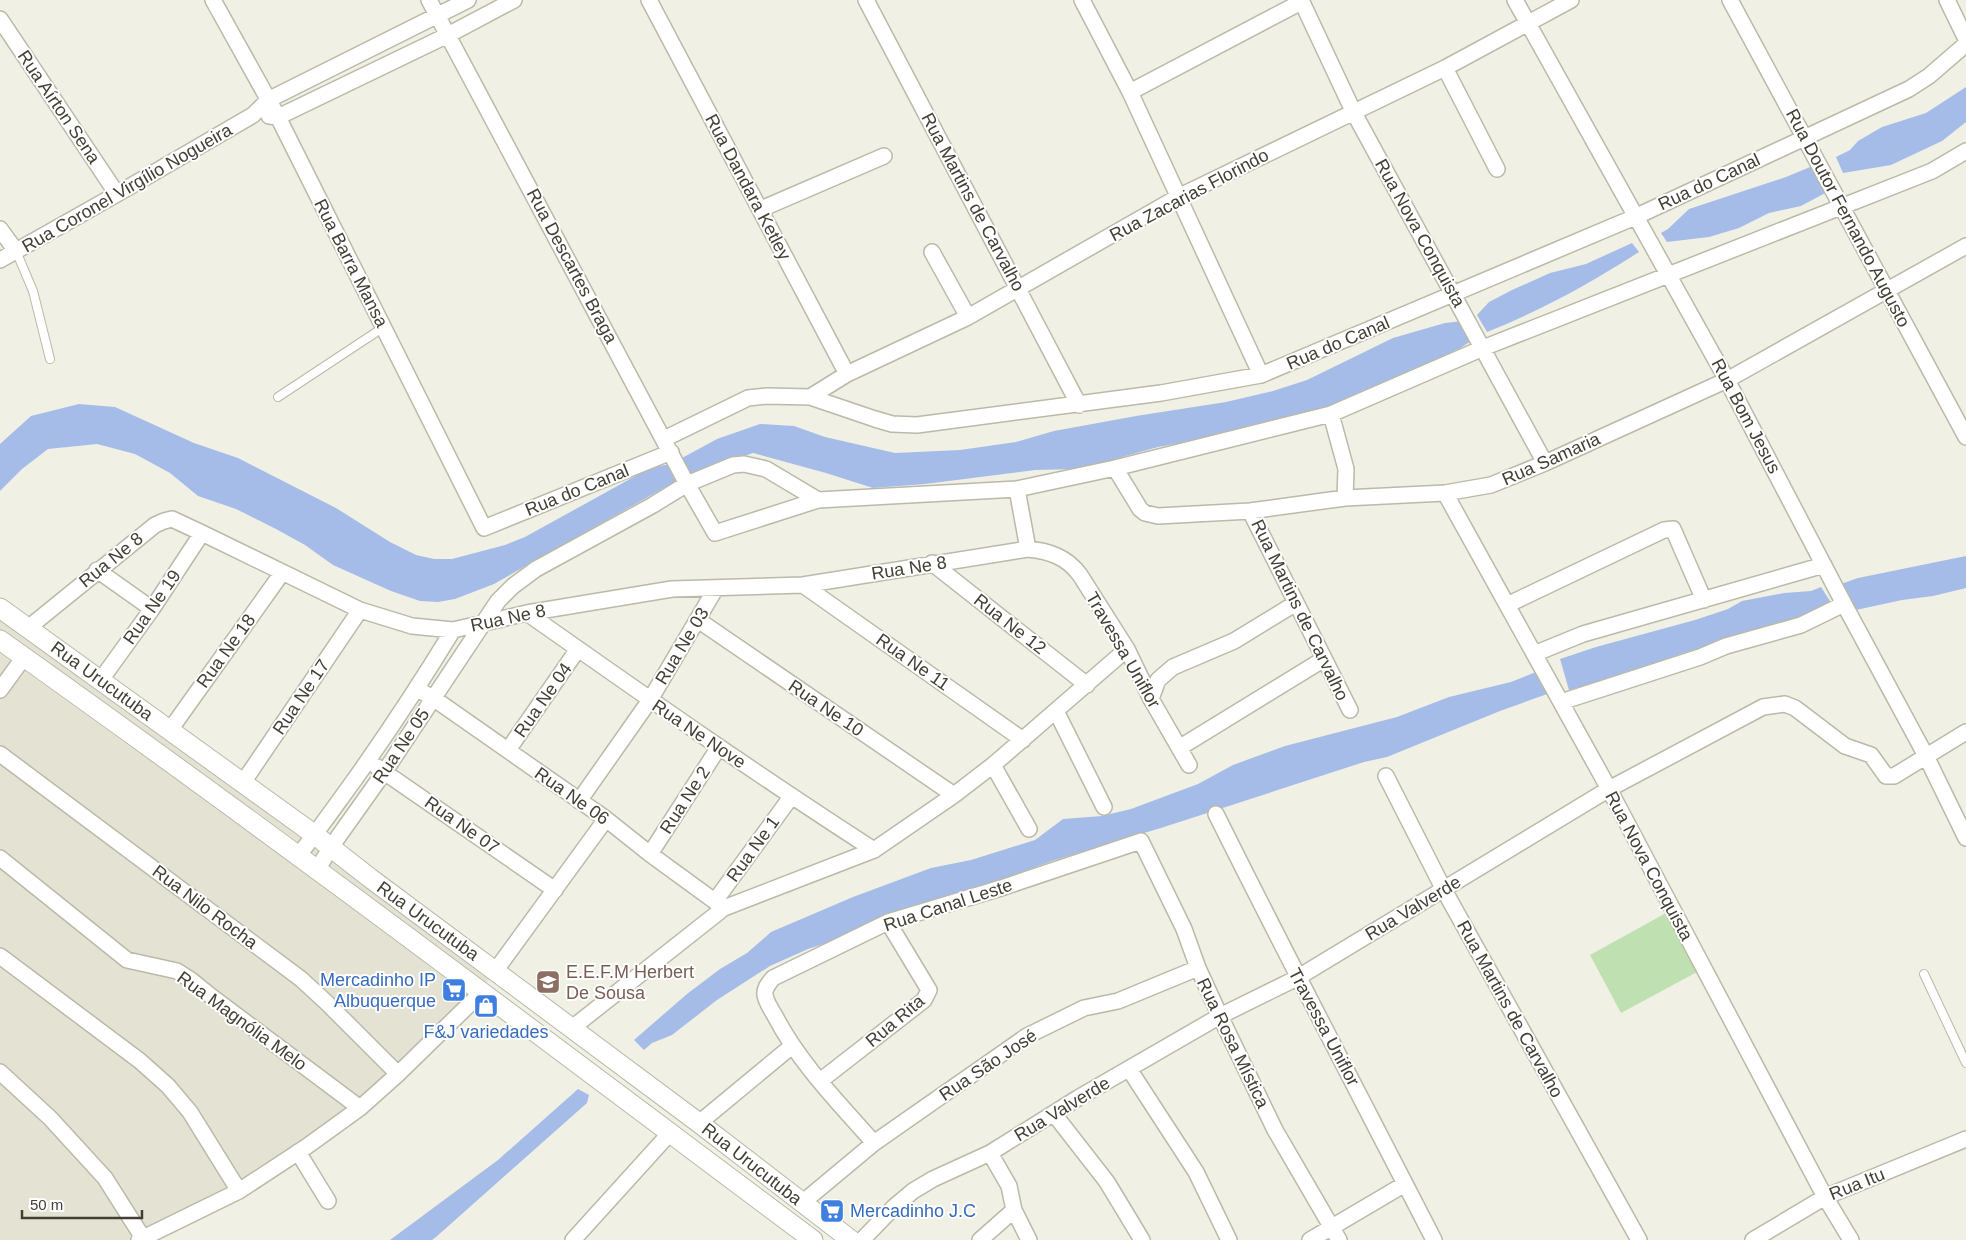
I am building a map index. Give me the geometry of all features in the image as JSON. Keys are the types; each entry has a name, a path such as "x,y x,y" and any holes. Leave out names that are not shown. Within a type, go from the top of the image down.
{"street":[{"name":"Rua Barra Mansa","path":"214,0 278,117 484,528"},
{"name":"Rua Descartes Braga","path":"429,0 668,445 687,484 715,533 818,500"},
{"name":"Rua Coronel Virgílio Nogueira","path":"0,260 253,115 268,100 468,0"},
{"path":"253,115 278,117 448,36 514,0"},
{"name":"Rua Dandara Ketley","path":"649,0 846,374"},
{"name":"Rua Martins de Carvalho","path":"866,0 1079,405"},
{"path":"1082,0 1130,92 1261,375"},
{"name":"Rua Bom Jesus","path":"1516,0 1727,380 1926,756 1966,838"},
{"name":"Rua Zacarias Florindo","path":"810,397 846,374 968,317 1178,197 1445,68 1571,0"},
{"name":"Rua Doutor Fernando Augusto","path":"1730,0 1966,437"},
{"path":"1947,0 1966,39"},
{"path":"1130,92 1301,1"},
{"name":"Rua Nova Conquista","path":"1301,1 1354,113 1545,463"},
{"name":"Rua Aírton Sena","path":"0,19 117,194"},
{"name":"Rua do Canal","path":"484,528 668,445 748,398 810,397 892,424 917,425 1162,393 1261,375 1635,217 1909,89 1929,76 1966,44"},
{"path":"1445,68 1497,169"},
{"path":"818,500 1017,489 1115,468 1331,414 1483,348 1932,171 1966,151"},
{"path":"761,210 884,156"},
{"path":"0,230 16,251"},
{"name":"Rua Samaria","path":"1115,468 1140,508 1151,515 1250,511 1345,498 1445,493 1491,485 1545,463 1727,380 1886,289 1966,246"},
{"path":"932,252 968,317"},
{"path":"1331,414 1346,469 1345,498"},
{"name":"Rua Ne 05","path":"317,870 498,601 513,586 536,569 653,505 687,484 733,465 744,464 766,469 818,500"},
{"path":"1017,489 1028,549"},
{"name":"Rua Nova Conquista","path":"1445,493 1609,789 1825,1197 1851,1240"},
{"name":"Rua Martins de Carvalho","path":"1250,511 1350,710"},
{"name":"Rua Ne 8","path":"28,628 98,570 164,520 172,520 202,532 360,610 412,626 453,630 527,613 672,589 803,585 1028,549 1044,550"},
{"path":"1507,605 1664,530 1672,529 1704,600"},
{"name":"Rua Ne 19","path":"100,681 152,609 202,532"},
{"name":"Travessa Uniflor","path":"1044,550 1072,564 1127,649 1151,699 1189,765"},
{"name":"Rua Ne 12","path":"932,564 1087,685"},
{"path":"1534,654 1583,634 1824,565"},
{"path":"98,570 152,609"},
{"name":"Rua Ne 18","path":"170,730 282,573"},
{"name":"Rua Ne 11","path":"803,585 1023,740"},
{"name":"Rua Ne 03","path":"579,801 650,700 716,588"},
{"path":"1151,699 1158,680 1173,667 1234,641 1296,603"},
{"path":"1560,702 1700,657 1726,646 1801,625 1844,604"},
{"name":"Rua Urucutuba","path":"0,608 315,835 699,1123 851,1240"},
{"name":"Rua Ne 17","path":"242,784 360,610"},
{"name":"Rua Ne Nove","path":"527,613 792,797 874,850"},
{"name":"Rua Ne 10","path":"698,620 954,795"},
{"name":"Rua Ne 05","path":"298,856 367,762 417,689 453,630"},
{"name":"Rua Urucutuba","path":"0,640 317,870 813,1240"},
{"name":"Rua Ne 04","path":"508,750 578,649"},
{"path":"572,1028 720,905 874,850 954,795 1023,740 1127,649"},
{"path":"0,690 24,657"},
{"path":"1179,748 1324,659"},
{"name":"Rua Ne 06","path":"417,689 434,698 606,819 720,905"},
{"name":"Rua Valverde","path":"862,1240 894,1207 913,1191 961,1165 990,1153 1220,1016 1297,978 1609,789 1763,707 1785,704 1795,708 1845,746 1870,755 1888,777 1894,776 1966,732"},
{"path":"1056,711 1104,807"},
{"name":"Rua Ne 2","path":"650,854 719,747"},
{"name":"Rua Nilo Rocha","path":"0,754 301,979 327,1002 398,1074"},
{"name":"Rua Ne 07","path":"367,762 385,771 555,890"},
{"path":"993,764 1029,828"},
{"name":"Rua Martins de Carvalho","path":"1386,776 1444,890 1639,1240"},
{"name":"Rua Ne 1","path":"720,905 792,797"},
{"name":"Travessa Uniflor","path":"1216,814 1297,978 1434,1240"},
{"path":"496,970 606,819"},
{"name":"Rua Canal Leste","path":"792,1046 767,1001 765,988 774,978 888,922 998,889 1141,840"},
{"name":"Rua Rosa Mística","path":"1141,840 1184,929 1198,968 1220,1016 1275,1130 1339,1240"},
{"name":"Rua Magnólia Melo","path":"0,858 127,960 177,970 360,1108"},
{"name":"Rua Rita","path":"820,1081 924,1000 928,994 929,990 888,922"},
{"path":"0,956 140,1061 168,1086 190,1112 239,1192"},
{"name":"Rua São José","path":"802,1203 874,1143 1027,1036 1084,1008 1118,1001 1198,968"},
{"path":"0,1072 68,1138 104,1178 141,1239 239,1192 360,1108 398,1074 482,992"},
{"path":"699,1123 792,1046 874,1143"},
{"path":"1129,1069 1196,1172 1229,1240"},
{"path":"1054,1114 1107,1182 1142,1240"},
{"path":"573,1240 670,1133"},
{"name":"Rua Itu","path":"1752,1240 1825,1197 1966,1139"},
{"path":"298,1152 328,1201"},
{"path":"990,1153 1009,1186 1014,1210 1029,1240"},
{"path":"1310,1240 1405,1184"},
{"path":"980,1240 1014,1210"}],"lane":[{"path":"16,251 33,290 50,359"},
{"path":"278,397 384,327"},
{"path":"1924,974 1966,1063"}],"shaded area":[{"path":"0,612 495,974 321,1142 133,1240 0,1240"}],"green space":[{"path":"1666,913 1697,972 1621,1013 1590,955"}],"water":[{"path":"1966,87 1966,122 1942,141 1891,165 1843,173 1836,157 1850,150 1858,141 1882,127 1926,113"},
{"path":"1815,165 1829,191 1801,206 1769,213 1739,228 1709,237 1667,242 1661,233 1668,229 1689,209 1786,177"},
{"path":"1632,243 1639,252 1546,306 1487,332 1477,315 1489,302 1512,290 1550,273 1586,264"},
{"path":"1464,321 1474,339 1459,349 1385,384 1294,423 1158,447 1079,469 1035,470 925,484 873,488 753,453 691,477 682,458 717,439 760,424 794,426 825,437 895,453 960,450 1016,442 1054,431 1226,402 1273,391 1307,380 1393,338 1445,323"},
{"path":"79,404 115,407 194,443 238,458 336,508 390,542 416,555 434,559 452,559 505,545 525,537 650,468 670,464 678,480 494,584 455,599 438,602 420,601 391,591 333,565 305,545 276,529 236,509 198,496 170,473 135,454 97,444 48,449 22,469 0,491 0,444 31,416"},
{"path":"1966,556 1966,588 1933,596 1902,600 1856,610 1841,584 1858,578"},
{"path":"1821,587 1832,604 1788,625 1687,652 1569,690 1560,659 1596,647 1695,620 1728,609 1742,601 1784,593 1811,591"},
{"path":"1536,672 1550,693 1500,711 1387,757 1364,762 1052,861 808,949 770,966 717,1000 672,1035 652,1043 644,1050 634,1040 687,994 720,969 747,953 771,932 853,897 931,868 971,860 1035,840 1063,819 1102,816 1131,809 1198,784 1233,765 1285,746 1397,717 1449,697 1511,682"},
{"path":"578,1089 589,1095 587,1103 436,1237 432,1240 390,1240 498,1160"}],"place":[{"name":"E.E.F.M Herbert De Sousa","path":"548,982"},
{"name":"Mercadinho IP Albuquerque","path":"454,990"},
{"name":"F&J variedades","path":"486,1006"},
{"name":"Mercadinho J.C","path":"832,1211"}]}
